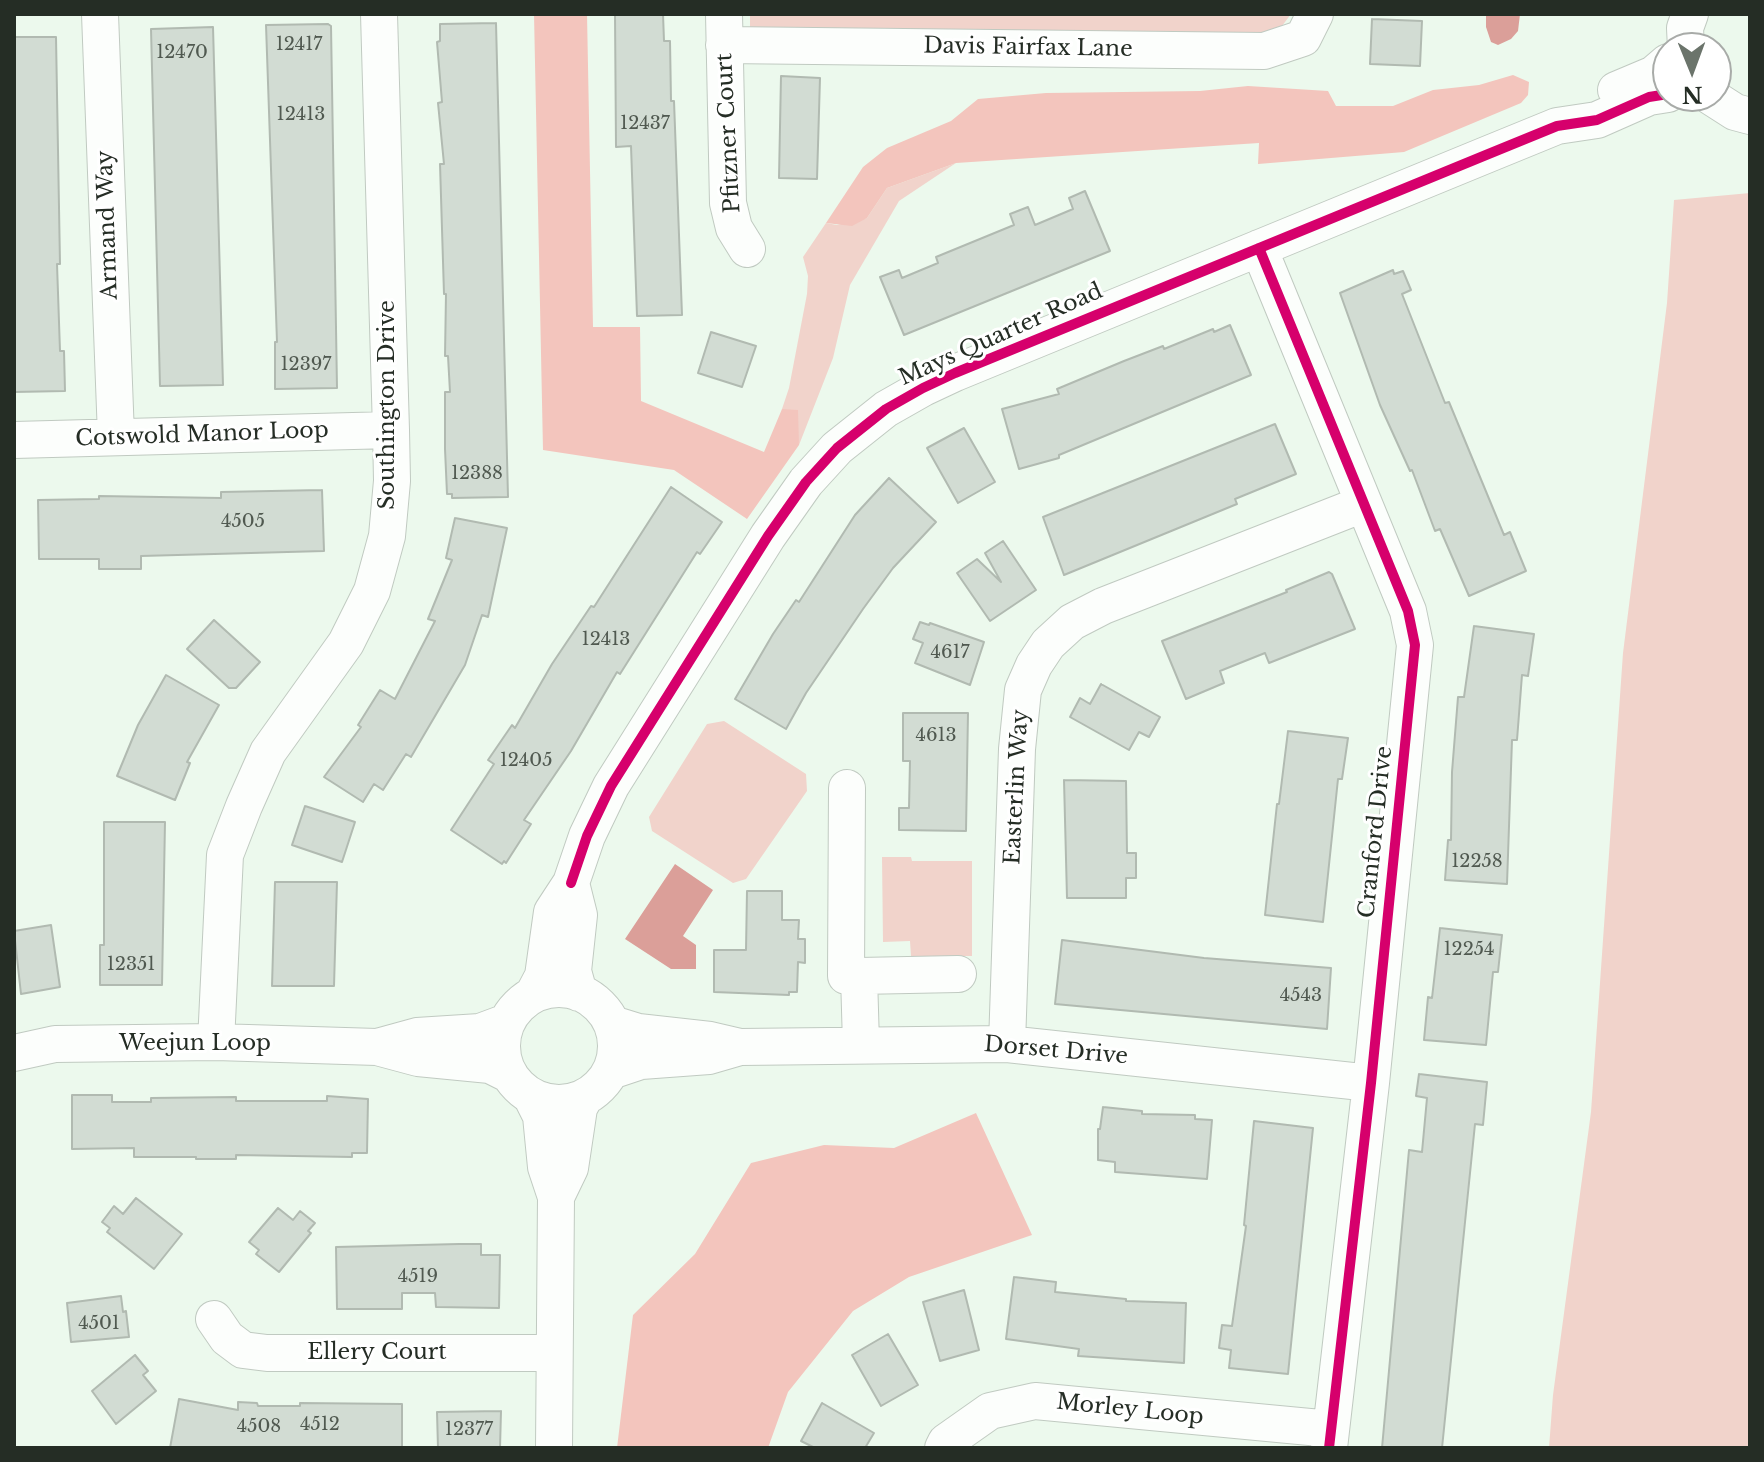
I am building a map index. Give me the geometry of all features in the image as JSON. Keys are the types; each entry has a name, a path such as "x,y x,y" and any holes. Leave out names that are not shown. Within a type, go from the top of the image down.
{"street":[{"name":"Armand Way","path":"100,14 116,436"},
{"name":"Southington Drive","path":"216,1042 225,855 268,752 346,643 372,591 387,536 392,481 379,14"},
{"name":"Davis Fairfax Lane","path":"724,29 1264,51 1303,38 1315,14"},
{"name":"Pfitzner Court","path":"724,29 728,203 734,228 747,249"},
{"name":"Mays Quarter Road","path":"1557,126 1589,101 1652,75"},
{"name":"Mays Quarter Road","path":"507,1022 522,1002 533,995 543,976 552,912 571,883 587,836 611,786 768,536 806,482 837,448 886,409 923,388 1557,126 1597,120 1652,97"},
{"name":"Cranford Drive","path":"1259,248 1408,611 1415,645 1371,1083 1330,1439"},
{"name":"Cotswold Manor Loop","path":"14,440 391,430"},
{"name":"Easterlin Way","path":"1007,1044 1017,749 1023,690 1034,665 1048,644 1072,622 1103,606 1363,504"},
{"path":"847,788 846,976 958,974"},
{"name":"Mays Quarter Road","path":"571,883 579,915 573,971 579,993"},
{"path":"859,976 861,1044"},
{"path":"520,1085 548,1102 567,1103 585,1097 600,1086 611,1071 616,1055 612,1024 593,1000 563,989 533,995"},
{"name":"Weejun Loop","path":"377,1047 417,1036 480,1032 507,1022"},
{"path":"507,1022 502,1049 520,1085 541,1116 546,1167 556,1197 554,1448"},
{"name":"Dorset Drive","path":"612,1024 638,1032 710,1040 740,1047 1007,1044 1371,1083"},
{"name":"Weejun Loop","path":"14,1053 55,1044 216,1042 377,1047 418,1058 490,1065 520,1085"},
{"name":"Dorset Drive","path":"611,1071 641,1061 709,1056 740,1047"},
{"path":"556,1197 570,1168 579,1108 585,1097"},
{"name":"Ellery Court","path":"214,1319 227,1338 243,1350 267,1353 554,1353"},
{"name":"Morley Loop","path":"943,1448 946,1442 990,1411 1035,1401 1330,1439"}],"shaded area":[{"path":"534,14 587,14 593,327 640,327 641,401 764,452 782,409 798,410 799,445 747,519 674,470 543,450"},
{"path":"750,14 1291,14 1282,26 1259,34 750,27"},
{"path":"1486,14 1520,14 1518,31 1511,39 1498,45 1491,42"},
{"path":"1513,75 1529,82 1528,95 1521,103 1404,152 1258,164 1259,143 956,163 887,188 867,218 852,226 826,223 863,167 887,148 951,121 978,99 1046,93 1200,91 1248,86 1328,91 1336,106 1393,106 1433,90 1479,85"},
{"path":"956,163 899,201 850,285 833,358 799,445 793,416 782,409 807,294 808,276 803,257 826,223 837,225 867,218 887,188"},
{"path":"1750,193 1750,1448 1549,1448 1553,1395 1591,1112 1623,653 1667,303 1674,200"},
{"path":"724,721 806,774 807,791 746,879 733,883 652,831 649,817 707,724"},
{"path":"882,857 911,857 912,861 972,861 972,956 911,956 910,941 883,942"},
{"path":"675,864 713,890 683,936 696,945 696,969 671,969 625,939"},
{"path":"976,1113 1032,1235 909,1277 853,1311 788,1392 768,1448 617,1448 633,1315 695,1254 751,1163 824,1145 894,1148"}],"building":[{"path":"615,14 663,14 664,41 670,41 682,315 637,316 631,146 616,147"},
{"path":"1372,19 1422,21 1420,66 1370,64"},
{"path":"496,23 508,497 452,498 452,494 447,494 445,449 445,392 450,392 448,356 445,356 446,294 440,164 444,164 438,103 442,102 437,42 440,41 440,24"},
{"path":"266,25 331,26 337,388 275,389 277,342"},
{"path":"213,27 223,385 160,386 151,29"},
{"path":"14,37 56,37 60,264 57,264 60,351 64,351 65,391 14,392"},
{"path":"781,76 820,78 817,179 779,178"},
{"path":"1085,191 1110,251 904,335 880,277 899,270 902,278 938,263 936,257 1014,225 1010,214 1028,207 1035,225 1073,209 1069,198"},
{"path":"1393,270 1394,274 1403,271 1411,290 1402,294 1445,403 1449,402 1504,535 1510,532 1526,571 1469,596 1440,529 1435,531 1412,470 1380,405 1340,293"},
{"path":"1230,325 1251,375 1059,455 1059,458 1019,469 1002,409 1059,394 1057,389 1124,361"},
{"path":"711,332 756,346 742,387 698,373"},
{"path":"1275,424 1296,474 1235,499 1237,504 1064,575 1043,517"},
{"path":"964,428 995,482 958,503 927,448"},
{"path":"889,478 936,522 893,568 863,609 806,693 786,729 735,699 773,634 796,600 799,602 855,515"},
{"path":"671,487 722,522 700,554 697,552 620,674 617,672 571,751 524,820 531,824 506,863 504,861 502,864 451,830 494,764 488,760 512,725 515,728 552,664 591,606 594,607"},
{"path":"322,490 324,551 141,556 141,569 99,569 99,559 39,559 38,500 99,499 99,496 221,498 221,492"},
{"path":"455,518 507,528 488,617 482,615 465,665 411,757 406,754 383,790 374,784 363,802 324,777 361,727 358,725 380,690 395,699 435,621 428,619 452,560 446,558"},
{"path":"1003,541 1036,590 990,621 957,573 977,559 1001,582 985,553"},
{"path":"1329,572 1355,629 1269,663 1265,653 1220,671 1224,683 1186,699 1162,641 1287,592"},
{"path":"214,620 260,662 236,688 229,688 187,649"},
{"path":"920,622 984,642 970,685 915,663 923,643 913,639"},
{"path":"1474,626 1534,634 1528,676 1522,675 1517,740 1512,740 1507,884 1445,880 1448,840 1451,840 1458,697 1464,697"},
{"path":"166,675 219,705 187,762 190,763 175,800 117,776 138,725"},
{"path":"1101,684 1160,717 1149,737 1139,732 1129,750 1070,717 1080,698 1090,704"},
{"path":"903,713 968,713 966,831 899,830 899,808 909,808 910,761 903,761"},
{"path":"1288,731 1348,738 1342,779 1338,779 1323,922 1265,915"},
{"path":"1064,780 1126,781 1127,853 1136,853 1136,878 1126,878 1126,898 1067,898"},
{"path":"305,806 355,822 342,862 292,845"},
{"path":"104,822 165,822 162,985 100,985 100,945 104,945"},
{"path":"275,882 337,882 334,986 272,986"},
{"path":"747,891 782,891 782,920 799,920 798,939 805,939 805,963 798,962 797,992 789,992 789,995 714,992 714,950 746,950"},
{"path":"51,925 60,987 21,994 14,931"},
{"path":"1440,928 1502,935 1498,972 1493,972 1486,1045 1424,1040"},
{"path":"1062,940 1204,958 1331,968 1327,1029 1055,1004"},
{"path":"1419,1074 1487,1082 1483,1125 1475,1124 1442,1448 1382,1448 1409,1150 1422,1152 1427,1098 1416,1096"},
{"path":"72,1095 112,1095 112,1102 151,1102 151,1098 236,1097 236,1101 327,1101 327,1096 368,1099 367,1153 352,1153 352,1157 236,1155 236,1159 196,1159 134,1157 134,1148 72,1149"},
{"path":"1103,1107 1142,1111 1142,1114 1195,1115 1195,1119 1212,1120 1207,1179 1115,1172 1115,1162 1098,1160 1098,1129"},
{"path":"1254,1121 1313,1128 1288,1374 1229,1368 1231,1350 1219,1348 1222,1325 1232,1326 1246,1226"},
{"path":"136,1198 182,1234 154,1269 107,1232 110,1228 102,1222 114,1206 123,1214"},
{"path":"278,1208 293,1220 300,1211 315,1223 308,1231 311,1233 279,1272 256,1254 259,1250 249,1242"},
{"path":"481,1244 481,1255 500,1255 499,1308 436,1307 435,1293 402,1293 402,1309 337,1309 336,1247"},
{"path":"1014,1277 1056,1282 1055,1292 1126,1301 1186,1303 1184,1363 1078,1356 1079,1349 1006,1339"},
{"path":"964,1290 979,1350 940,1361 923,1302"},
{"path":"121,1296 129,1337 71,1342 67,1303"},
{"path":"888,1334 918,1385 881,1406 852,1355"},
{"path":"135,1355 148,1371 143,1375 156,1391 116,1424 92,1391"},
{"path":"179,1399 238,1410 238,1402 257,1403 258,1406 300,1406 300,1403 402,1404 402,1448 170,1448"},
{"path":"822,1403 874,1433 865,1448 815,1448 801,1441"},
{"path":"501,1411 500,1448 438,1448 437,1412"}],"cycle path":[{"path":"571,883 587,836 611,786 768,536 806,482 837,448 886,409 955,373 1557,126 1597,120 1652,97"},
{"path":"1259,248 1408,611 1415,645 1371,1083 1329,1448"}]}
